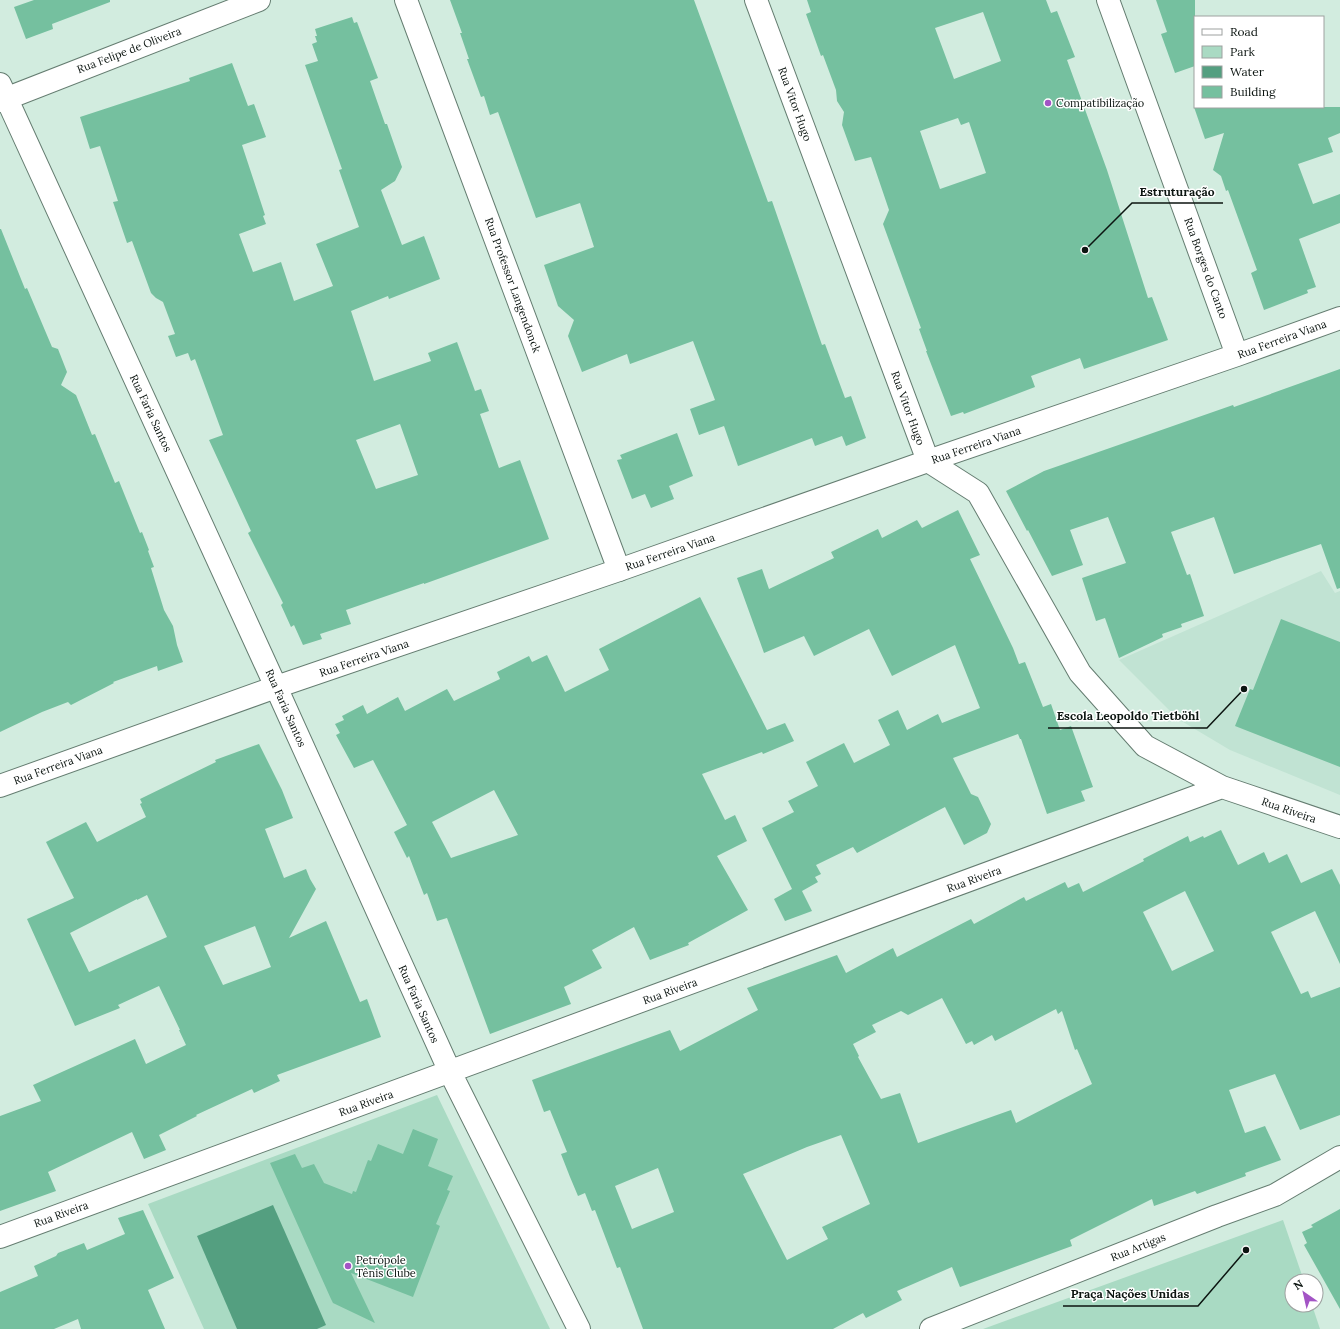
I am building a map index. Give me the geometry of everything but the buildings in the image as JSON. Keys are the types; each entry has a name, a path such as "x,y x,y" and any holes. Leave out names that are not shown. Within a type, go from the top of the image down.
{"street":[{"name":"Rua Felipe de Oliveira","path":"2,94 259,0"},
{"name":"Rua Professor Langendonck","path":"406,0 619,570"},
{"name":"Rua Vitor Hugo","path":"756,0 928,461"},
{"name":"Rua Borges do Canto","path":"1108,0 1237,355"},
{"name":"Rua Faria Santos","path":"2,94 276,687 450,1072 579,1329"},
{"name":"Rua Ferreira Viana","path":"0,786 276,687 619,570 1340,318"},
{"path":"928,461 978,493 1080,673 1145,746 1222,787"},
{"name":"Rua Riveira","path":"0,1237 1222,787 1340,827"},
{"name":"Rua Artigas","path":"932,1329 1275,1194 1340,1157"}],"shaded area":[{"path":"1321,571 1335,593 1340,591 1340,795 1230,750 1178,719 1119,660"}],"green space":[{"name":"Petrópole Tênis Clube","path":"437,1095 550,1329 204,1329 148,1204"},
{"path":"1283,1220 1301,1273 1284,1273 1284,1313 1315,1313 1320,1329 983,1329"}],"water":[{"path":"273,1205 326,1325 317,1329 237,1329 197,1236"}],"place":[{"name":"Compatibilização","path":"1048,103"},
{"name":"Estruturação","path":"1085,250"},
{"name":"Escola Leopoldo Tietböhl","path":"1244,689"},
{"name":"Praça Nações Unidas","path":"1246,1250"},
{"name":"Petrópole Tênis Clube","path":"348,1266"}]}
